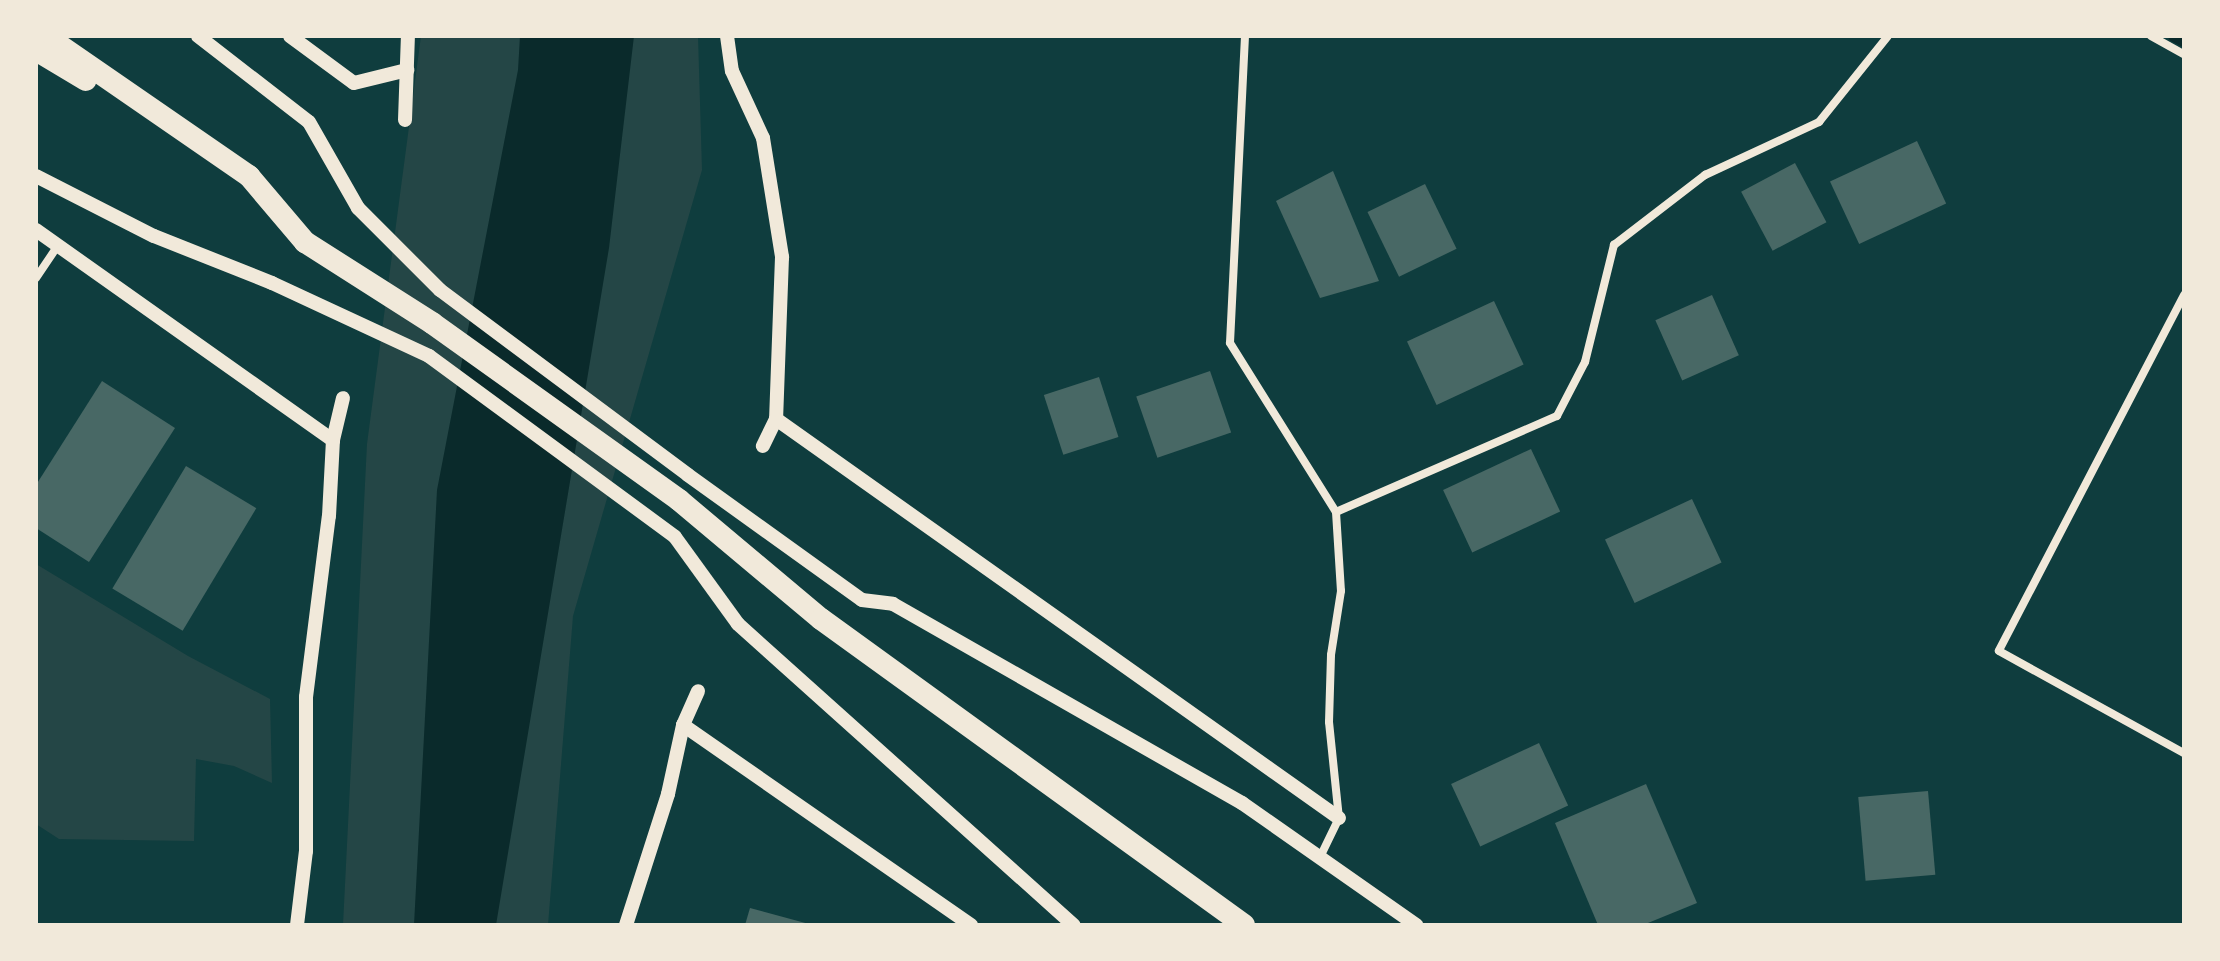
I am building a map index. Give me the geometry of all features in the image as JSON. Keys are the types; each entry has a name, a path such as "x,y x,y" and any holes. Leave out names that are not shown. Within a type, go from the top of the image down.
{"highway":[{"path":"46,36 249,176"},
{"path":"72,36 249,176 305,242 432,323 679,500 821,619 1244,925"},
{"path":"36,50 249,176"}],"street":[{"path":"198,36 309,122 358,208 440,290 688,475 862,600 893,604 1321,855 1416,925"},
{"path":"290,36 354,83 407,70"},
{"path":"405,120 408,36"},
{"path":"727,36 732,71 763,138 782,257 776,419 763,446"},
{"path":"1245,36 1230,343 1336,512 1341,591 1331,655 1329,722 1339,818 1321,855"},
{"path":"1336,512 1557,416 1585,362 1614,245 1705,175 1819,122 1888,36"},
{"path":"2151,36 2184,54"},
{"path":"36,176 154,236 272,283 429,356 675,537 738,624 1074,925"},
{"path":"36,230 59,243 333,440"},
{"path":"36,278 59,243"},
{"path":"2184,295 1999,651 2184,753"},
{"path":"297,925 306,851 306,697 333,440 343,398"},
{"path":"776,419 1339,818"},
{"path":"626,925 668,794 683,725 698,691"},
{"path":"683,725 971,925"}],"shaded area":[{"path":"421,36 698,36 702,170 573,616 548,925 343,925 367,444"},
{"path":"520,36 634,36 609,248 496,925 414,925 437,490 518,70"},
{"path":"36,564 188,656 270,699 272,783 234,766 196,759 194,841 59,839 36,824"}],"building":[{"path":"1917,141 1946,204 1859,244 1830,182"},
{"path":"1795,163 1826,222 1773,251 1741,192"},
{"path":"1333,171 1379,281 1320,298 1276,201"},
{"path":"1425,184 1457,249 1399,277 1367,212"},
{"path":"1712,295 1739,355 1682,381 1655,320"},
{"path":"1494,301 1524,364 1437,405 1407,342"},
{"path":"1210,371 1231,432 1157,458 1136,396"},
{"path":"1099,377 1118,437 1063,455 1044,395"},
{"path":"102,381 175,428 89,562 36,528 36,485"},
{"path":"1531,449 1560,512 1472,553 1443,490"},
{"path":"186,466 256,508 183,631 112,589"},
{"path":"1692,499 1722,562 1635,603 1605,540"},
{"path":"1539,743 1568,806 1480,847 1451,784"},
{"path":"1646,784 1697,903 1643,925 1598,925 1555,823"},
{"path":"1928,791 1935,875 1866,881 1858,797"},
{"path":"750,908 809,924 809,925 745,925"}],"waterway":[{"path":"2174,36 2184,41"}]}
